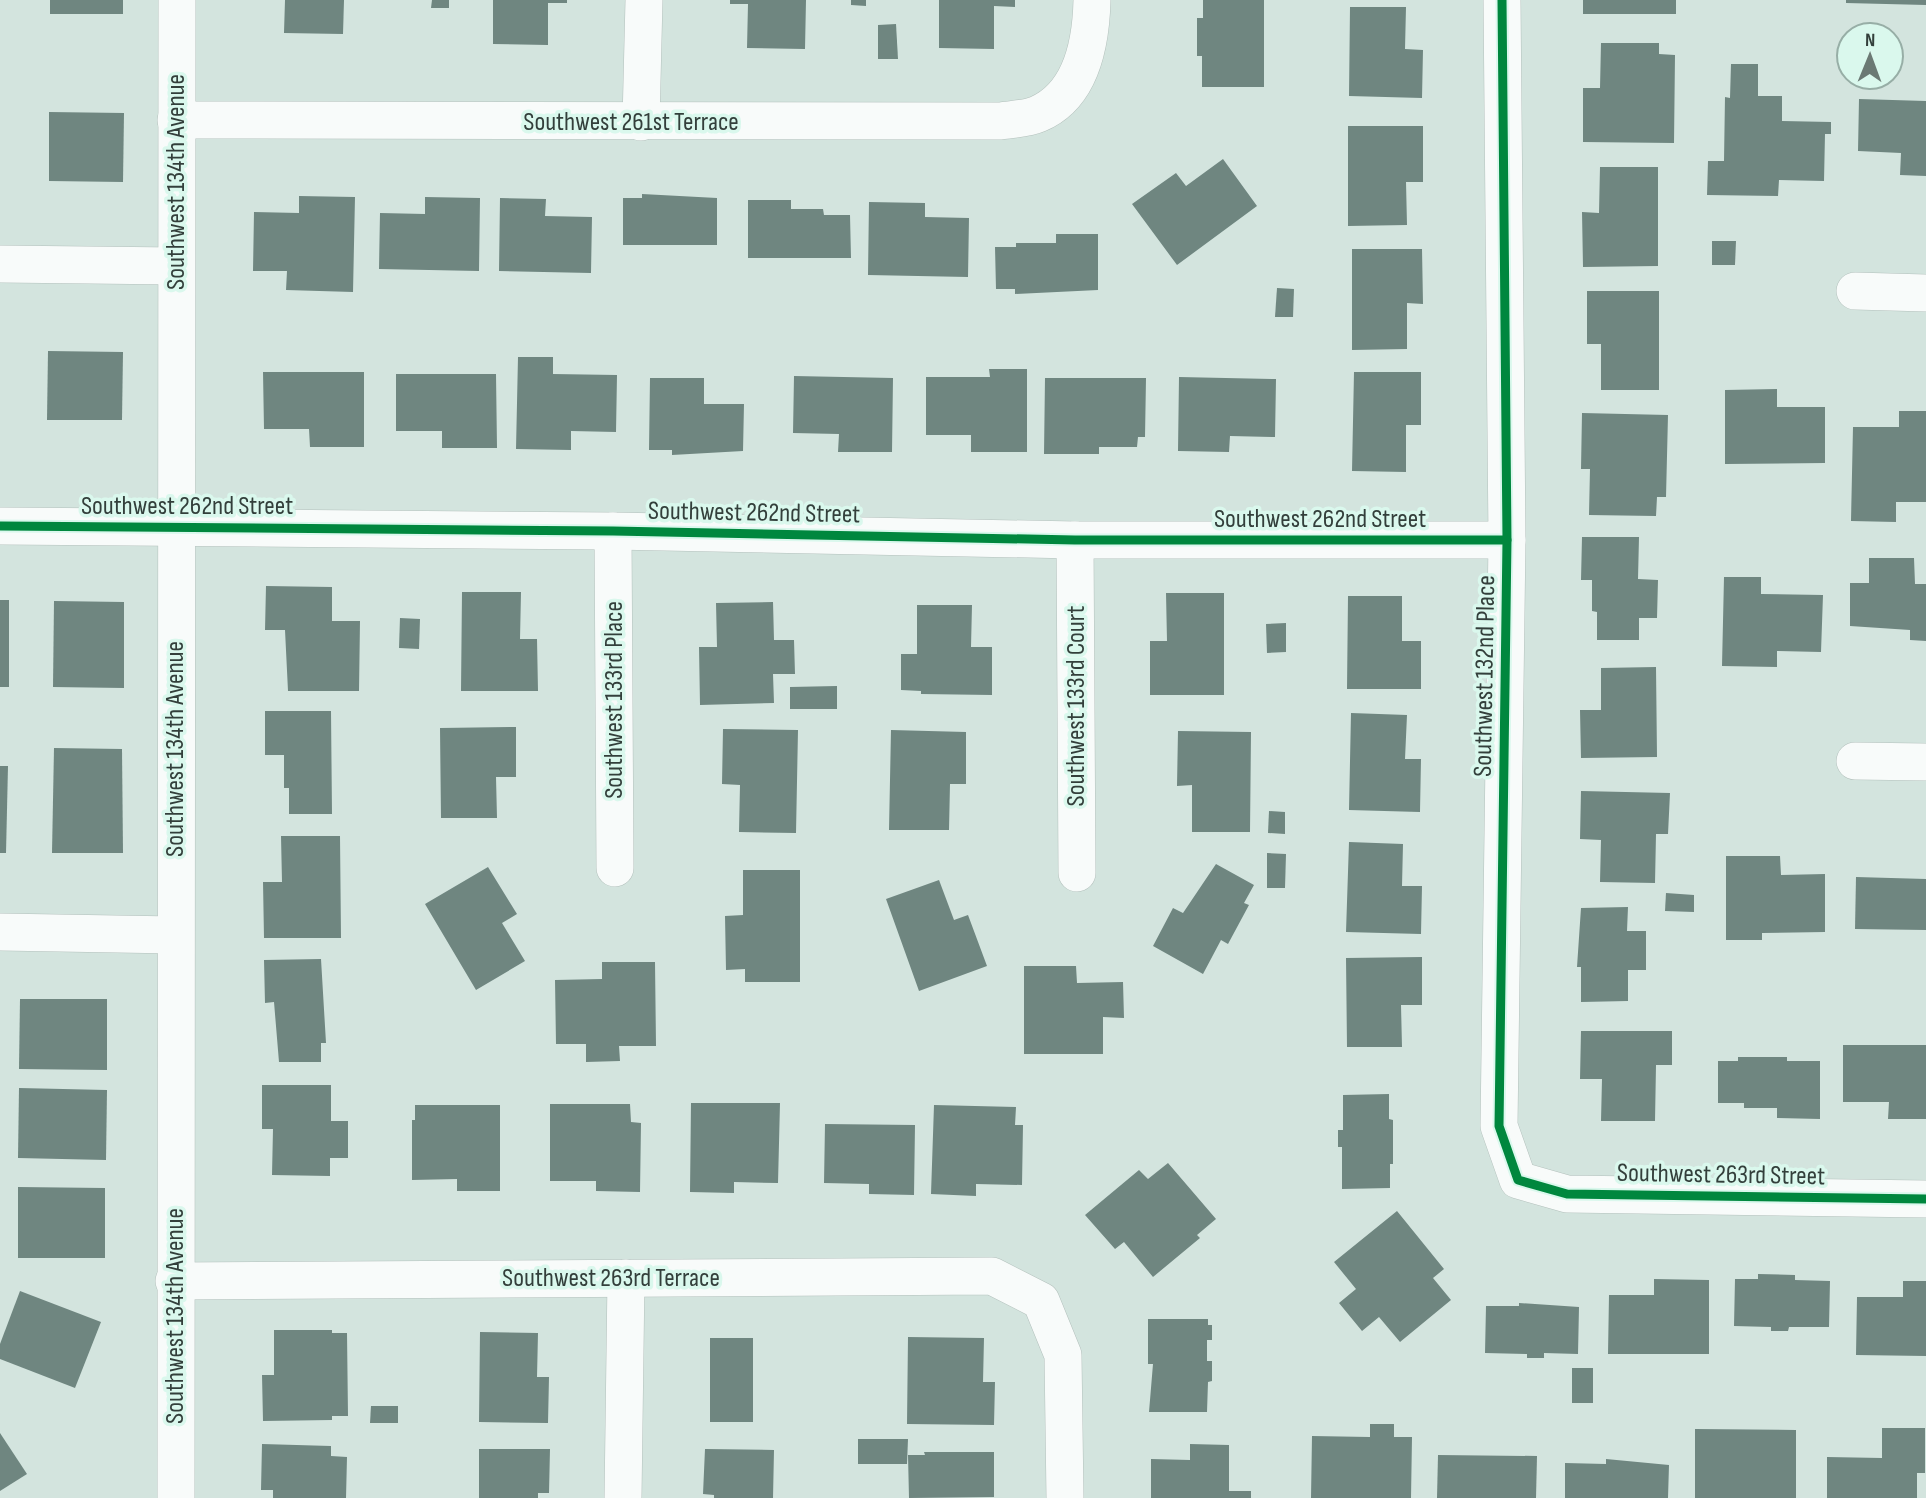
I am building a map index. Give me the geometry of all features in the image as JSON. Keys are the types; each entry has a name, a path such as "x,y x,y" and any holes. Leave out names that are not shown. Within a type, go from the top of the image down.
{"street":[{"name":"Southwest 134th Avenue","path":"176,1498 174,1281 177,0"},
{"path":"641,122 644,0"},
{"name":"Southwest 261st Terrace","path":"176,120 1000,121 1037,115 1059,101 1073,82 1084,58 1091,27 1092,0"},
{"name":"Southwest 132nd Place","path":"1502,0 1507,540 1499,1126 1518,1180"},
{"path":"0,264 176,266"},
{"path":"1855,291 1926,293"},
{"name":"Southwest 262nd Street","path":"0,526 613,531 1075,540 1507,540"},
{"name":"Southwest 133rd Place","path":"613,531 615,868"},
{"name":"Southwest 133rd Court","path":"1075,540 1077,873"},
{"path":"1855,761 1926,762"},
{"path":"0,932 175,935"},
{"name":"Southwest 263rd Street","path":"1518,1180 1567,1195 1926,1199"},
{"name":"Southwest 263rd Terrace","path":"174,1281 992,1276 1041,1301 1063,1355 1065,1498"},
{"path":"623,1498 626,1278"}],"building":[{"path":"50,0 123,0 123,14 50,14"},
{"path":"285,0 344,0 343,34 284,33"},
{"path":"432,0 449,0 449,8 431,8"},
{"path":"493,0 567,0 567,3 548,3 548,45 493,44"},
{"path":"730,0 806,0 805,49 747,48 748,4 730,4"},
{"path":"851,0 866,0 866,6 851,5"},
{"path":"939,0 1015,0 1015,7 994,6 994,49 939,48"},
{"path":"1203,0 1264,0 1264,87 1202,87 1202,56 1197,56 1197,18 1203,18"},
{"path":"1583,0 1676,0 1676,14 1583,14"},
{"path":"1846,0 1926,0 1926,5 1846,3"},
{"path":"1350,7 1406,7 1405,49 1423,50 1422,98 1349,96"},
{"path":"896,24 898,59 878,59 878,25"},
{"path":"1601,43 1659,43 1659,54 1675,55 1674,143 1583,142 1583,88 1600,88"},
{"path":"1731,64 1758,64 1758,96 1782,96 1782,121 1831,122 1831,134 1825,134 1824,181 1779,180 1778,196 1707,195 1708,161 1724,161 1725,97 1730,98"},
{"path":"1859,99 1926,101 1926,176 1900,175 1901,153 1858,151"},
{"path":"49,112 124,113 123,182 49,181"},
{"path":"1348,126 1423,126 1423,182 1406,182 1407,225 1348,226"},
{"path":"1223,159 1257,206 1177,265 1132,204 1176,173 1186,186"},
{"path":"1600,167 1658,167 1658,266 1583,267 1582,212 1599,213"},
{"path":"642,194 717,198 717,245 623,245 623,198 642,198"},
{"path":"299,196 355,197 353,292 286,290 287,271 253,271 254,212 299,213"},
{"path":"425,197 480,198 479,271 379,269 380,213 425,214"},
{"path":"500,198 546,199 545,216 592,217 591,273 499,271"},
{"path":"748,200 791,200 791,209 823,209 824,215 850,215 851,258 748,258"},
{"path":"869,202 925,203 925,217 969,218 968,277 868,275"},
{"path":"1056,234 1098,234 1098,290 1015,294 1015,289 996,289 995,247 1016,247 1016,243 1056,243"},
{"path":"1712,241 1736,241 1735,265 1712,265"},
{"path":"1352,249 1422,249 1423,304 1407,303 1407,349 1352,350"},
{"path":"1277,288 1294,289 1293,317 1275,317"},
{"path":"1587,291 1659,291 1659,390 1601,390 1601,344 1587,344"},
{"path":"48,351 123,352 122,420 47,420"},
{"path":"518,357 553,357 553,374 617,375 616,432 571,431 571,450 516,449"},
{"path":"989,369 1027,369 1027,452 971,452 971,435 926,435 926,377 990,377"},
{"path":"263,372 364,372 364,447 310,447 309,429 264,429"},
{"path":"1354,372 1421,372 1421,425 1406,425 1406,472 1352,471"},
{"path":"396,374 496,374 497,448 442,448 442,431 396,431"},
{"path":"794,376 893,378 892,452 838,452 839,434 793,433"},
{"path":"1179,377 1276,379 1275,437 1230,436 1229,452 1178,451"},
{"path":"650,378 704,378 704,404 744,404 743,451 672,455 672,450 649,450"},
{"path":"1045,378 1146,378 1145,437 1138,437 1137,447 1099,447 1099,454 1044,454"},
{"path":"1777,389 1777,407 1825,407 1825,463 1725,464 1725,390"},
{"path":"1899,411 1926,411 1926,502 1896,502 1896,522 1851,521 1853,427 1899,427"},
{"path":"1582,413 1668,415 1666,497 1657,497 1656,516 1589,515 1590,469 1581,469"},
{"path":"1582,537 1639,537 1638,579 1658,580 1657,618 1639,618 1639,640 1597,640 1597,612 1592,611 1592,580 1581,580"},
{"path":"1869,558 1914,558 1915,584 1926,584 1926,641 1910,640 1910,630 1850,626 1850,583 1869,583"},
{"path":"1724,577 1761,577 1761,594 1823,595 1821,652 1777,651 1777,667 1722,666"},
{"path":"266,586 332,587 332,621 360,621 359,691 288,691 285,630 265,630"},
{"path":"462,592 521,592 520,639 537,639 538,691 461,691"},
{"path":"1166,593 1224,593 1224,695 1150,695 1150,641 1167,641"},
{"path":"1348,596 1402,596 1402,641 1421,641 1421,689 1347,689"},
{"path":"0,600 9,600 9,687 0,687"},
{"path":"54,601 124,602 124,688 53,687"},
{"path":"773,602 774,640 794,640 795,674 773,674 774,703 700,705 699,647 717,647 716,603"},
{"path":"917,605 972,605 971,647 992,647 992,695 921,694 921,691 901,690 901,654 917,654"},
{"path":"400,618 420,619 419,649 399,648"},
{"path":"1286,623 1286,652 1267,653 1266,624"},
{"path":"1656,667 1657,757 1581,758 1580,710 1601,710 1601,668"},
{"path":"837,686 837,709 790,709 790,687"},
{"path":"265,711 331,711 332,814 289,814 289,788 284,788 284,755 265,755"},
{"path":"1351,713 1407,715 1405,759 1421,759 1420,812 1349,810"},
{"path":"516,727 516,777 496,777 497,818 441,818 440,728"},
{"path":"723,729 798,730 796,833 739,832 740,785 722,784"},
{"path":"891,730 966,732 966,784 950,784 949,830 889,830"},
{"path":"1178,731 1251,732 1250,832 1192,832 1192,785 1177,786"},
{"path":"54,748 122,749 123,853 52,853"},
{"path":"0,766 8,766 6,853 0,853"},
{"path":"1581,791 1670,793 1668,834 1656,834 1655,883 1600,882 1601,840 1580,839"},
{"path":"1269,811 1285,812 1285,834 1268,833"},
{"path":"281,836 340,836 341,938 264,938 263,882 282,882"},
{"path":"1349,842 1403,844 1402,886 1422,886 1421,934 1346,932"},
{"path":"1267,853 1286,854 1285,888 1267,888"},
{"path":"1726,856 1780,856 1781,875 1825,874 1825,932 1762,933 1762,940 1726,940"},
{"path":"1216,864 1254,885 1244,903 1249,905 1228,944 1221,940 1203,974 1153,946 1173,908 1183,913"},
{"path":"488,867 517,914 502,923 525,961 476,990 425,904"},
{"path":"743,870 800,870 800,982 745,982 745,969 726,970 725,916 743,915"},
{"path":"1856,877 1926,879 1926,930 1855,929"},
{"path":"939,880 954,920 968,915 987,966 919,991 886,899"},
{"path":"1666,893 1694,895 1694,912 1665,911"},
{"path":"1628,907 1627,931 1646,931 1646,970 1628,970 1628,1001 1581,1002 1581,967 1577,967 1581,908"},
{"path":"1422,957 1422,1005 1401,1005 1402,1047 1347,1047 1346,958"},
{"path":"321,959 326,1043 321,1043 321,1062 279,1062 274,1002 265,1003 264,960"},
{"path":"602,962 655,962 656,1046 619,1046 620,1061 586,1062 586,1044 556,1044 555,980 602,979"},
{"path":"1024,966 1076,966 1077,983 1123,982 1124,1018 1103,1017 1103,1054 1024,1054"},
{"path":"20,999 107,999 107,1070 19,1069"},
{"path":"1581,1031 1672,1031 1672,1065 1656,1065 1655,1121 1601,1121 1602,1079 1580,1079"},
{"path":"1843,1045 1926,1045 1926,1119 1888,1119 1889,1102 1843,1102"},
{"path":"1738,1057 1787,1057 1787,1061 1820,1061 1820,1119 1777,1118 1777,1108 1744,1108 1744,1103 1718,1103 1718,1061 1738,1061"},
{"path":"262,1085 331,1085 331,1121 348,1121 348,1158 330,1158 330,1176 272,1175 273,1129 262,1129"},
{"path":"19,1088 107,1090 106,1160 18,1158"},
{"path":"1389,1094 1389,1119 1393,1120 1390,1188 1342,1189 1342,1147 1338,1147 1338,1130 1343,1130 1343,1095"},
{"path":"691,1103 780,1103 778,1183 734,1182 734,1193 690,1192"},
{"path":"550,1104 630,1104 631,1122 641,1123 640,1192 596,1191 596,1181 550,1181"},
{"path":"415,1105 500,1105 500,1191 457,1191 457,1179 412,1180 412,1120 415,1120"},
{"path":"934,1105 1016,1107 1015,1125 1023,1125 1022,1185 976,1184 976,1196 931,1194"},
{"path":"825,1124 915,1125 914,1195 869,1194 869,1184 824,1183"},
{"path":"1168,1163 1216,1219 1197,1235 1200,1238 1153,1277 1124,1242 1115,1249 1085,1215 1139,1170 1148,1179"},
{"path":"18,1187 105,1188 105,1258 18,1258"},
{"path":"1397,1211 1444,1269 1433,1278 1451,1300 1400,1342 1379,1317 1362,1331 1339,1303 1356,1289 1334,1262"},
{"path":"1758,1274 1795,1275 1795,1280 1830,1281 1829,1327 1789,1327 1788,1331 1771,1331 1771,1327 1734,1326 1735,1279 1758,1279"},
{"path":"1654,1279 1709,1280 1709,1354 1608,1354 1609,1295 1654,1295"},
{"path":"1903,1281 1926,1281 1926,1356 1856,1355 1857,1297 1903,1297"},
{"path":"20,1291 101,1322 75,1388 0,1359 0,1344"},
{"path":"1519,1303 1579,1307 1578,1354 1544,1353 1544,1358 1527,1358 1527,1354 1485,1353 1486,1306 1519,1306"},
{"path":"1148,1319 1208,1319 1208,1325 1212,1325 1212,1340 1207,1340 1207,1361 1212,1361 1212,1381 1208,1382 1207,1412 1149,1412 1153,1364 1148,1364"},
{"path":"274,1330 332,1330 332,1333 347,1333 348,1416 332,1416 332,1420 263,1421 262,1375 274,1375"},
{"path":"480,1332 538,1333 537,1377 549,1377 548,1423 479,1422"},
{"path":"908,1337 984,1338 983,1382 995,1382 994,1425 907,1424"},
{"path":"710,1338 753,1338 753,1422 710,1422"},
{"path":"1572,1368 1593,1368 1593,1403 1572,1403"},
{"path":"371,1406 398,1406 398,1423 370,1423"},
{"path":"1370,1424 1394,1424 1394,1437 1412,1437 1411,1498 1311,1498 1312,1436 1370,1437"},
{"path":"1882,1428 1925,1428 1925,1473 1917,1473 1917,1498 1827,1498 1827,1457 1882,1458"},
{"path":"1695,1429 1796,1430 1796,1498 1695,1498"},
{"path":"0,1433 27,1474 0,1491"},
{"path":"858,1439 908,1439 907,1464 858,1464"},
{"path":"262,1444 331,1446 331,1456 347,1457 346,1498 273,1498 273,1490 261,1490"},
{"path":"1190,1444 1229,1445 1229,1491 1251,1491 1251,1498 1151,1498 1151,1459 1190,1460"},
{"path":"479,1449 550,1449 549,1493 538,1493 538,1498 479,1498"},
{"path":"705,1449 774,1450 773,1498 714,1498 714,1495 703,1494"},
{"path":"924,1452 994,1452 994,1497 909,1498 908,1455 925,1455"},
{"path":"1438,1455 1537,1456 1536,1498 1437,1498"},
{"path":"1606,1459 1669,1465 1668,1498 1565,1498 1565,1463 1606,1464"}],"cycle path":[{"path":"1502,0 1507,540 1499,1126 1518,1180 1567,1194 1926,1199"},
{"path":"0,526 613,531 1075,540 1507,540"}]}
